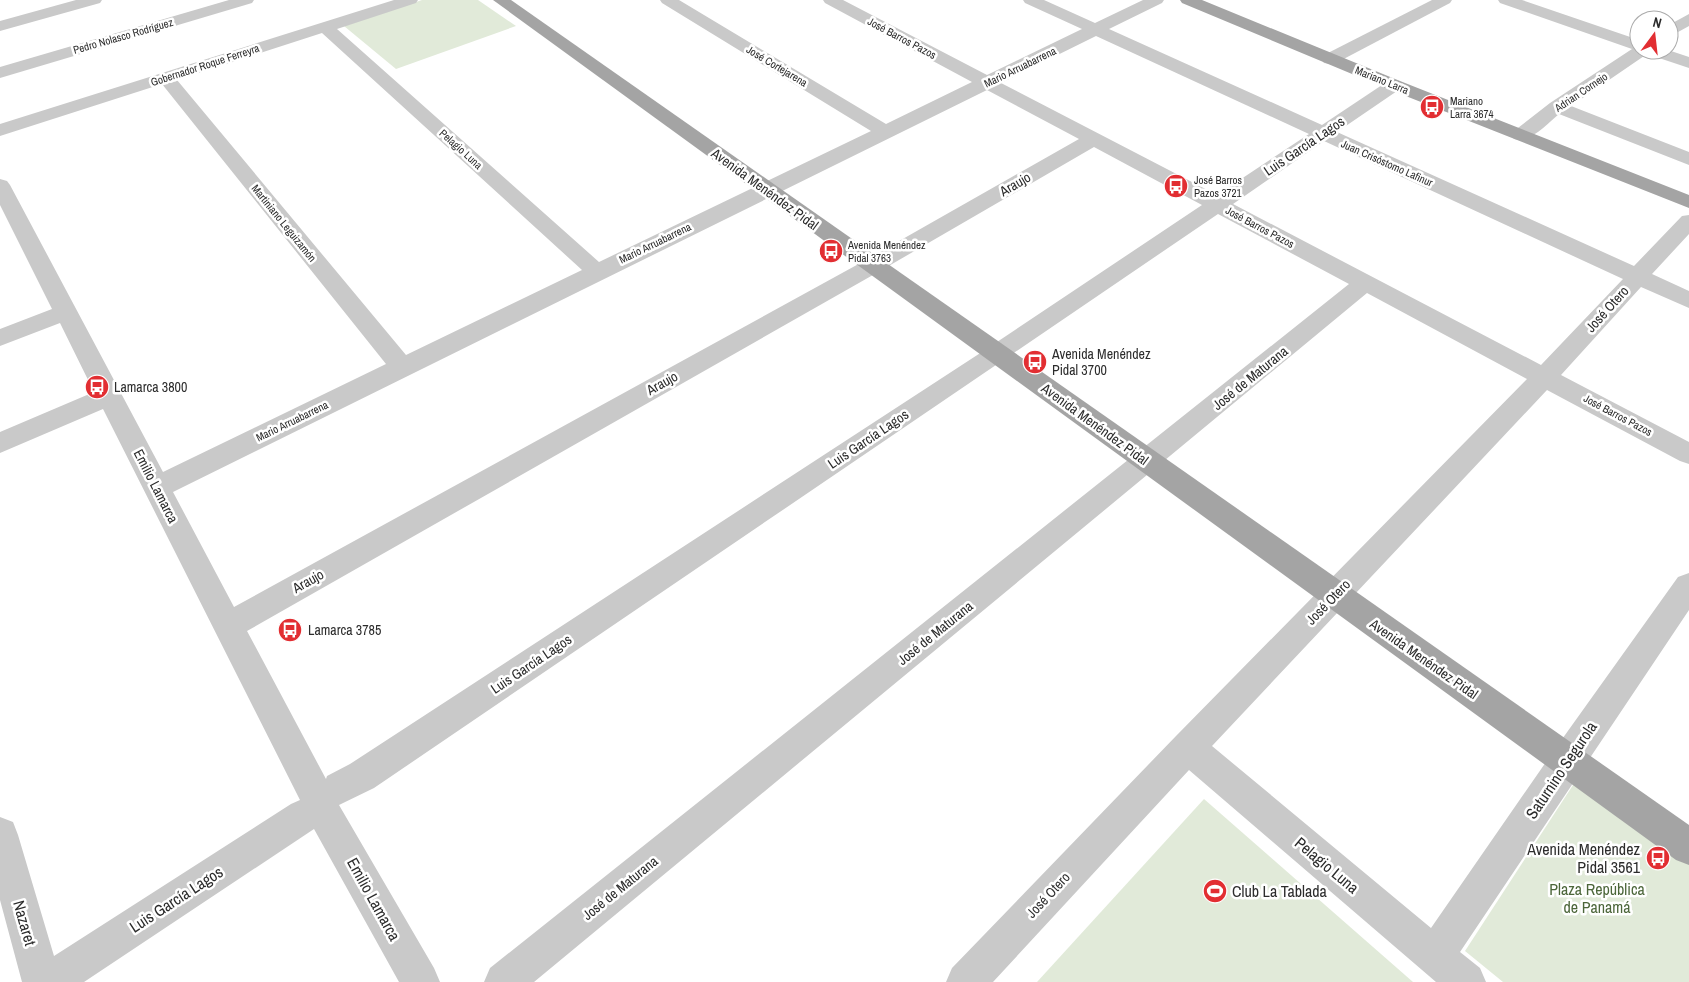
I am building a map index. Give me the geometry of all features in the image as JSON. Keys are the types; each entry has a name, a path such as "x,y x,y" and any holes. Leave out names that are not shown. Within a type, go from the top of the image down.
{"main road":[{"name":"Avenida Menéndez Pidal","path":"501,0 1689,847"},
{"name":"Mariano Larra","path":"1188,0 1394,85 1689,202"}],"street":[{"path":"0,26 94,0"},
{"name":"Pedro Nolasco Rodríguez","path":"0,73 246,0"},
{"name":"Gobernador Roque Ferreyra","path":"0,130 410,0"},
{"name":"José Cortejarena","path":"668,0 885,131"},
{"name":"José Barros Pazos","path":"831,0 1365,283 1545,376 1689,454"},
{"name":"Juan Crisóstomo Lafinur","path":"1031,0 1689,300"},
{"name":"Mario Arruabarrena","path":"156,488 1156,0"},
{"path":"1330,59 1444,0"},
{"path":"1506,0 1629,43"},
{"name":"Pelagio Luna","path":"325,27 597,272"},
{"name":"Adrian Cornejo","path":"1521,135 1629,59"},
{"name":"Martiniano Leguizamón","path":"166,78 402,367"},
{"name":"Luis García Lagos","path":"49,982 997,354 1394,85"},
{"path":"1557,108 1689,159"},
{"name":"Araujo","path":"229,625 872,266 1094,139"},
{"name":"Emilio Lamarca","path":"0,185 320,802 420,982"},
{"name":"José Otero","path":"966,982 1188,747 1545,376 1689,221"},
{"name":"José de Maturana","path":"504,982 1365,283"},
{"path":"0,338 66,312"},
{"path":"0,443 110,395"},
{"name":"Saturnino Segurola","path":"1435,956 1567,760 1689,586"},
{"name":"Pelagio Luna","path":"1188,747 1466,982"},
{"name":"Nazaret","path":"0,836 42,982"}],"green space":[{"path":"422,0 478,0 516,26 396,69 344,26"},
{"name":"Plaza República de Panamá","path":"1575,782 1689,864 1689,982 1503,982 1465,951"},
{"name":"Club La Tablada","path":"1204,799 1413,982 1037,982"}],"place":[{"name":"Mariano Larra 3674","path":"1432,107"},
{"name":"José Barros Pazos 3721","path":"1176,186"},
{"name":"Avenida Menéndez Pidal 3763","path":"831,251"},
{"name":"Avenida Menéndez Pidal 3700","path":"1035,362"},
{"name":"Lamarca 3800","path":"97,387"},
{"name":"Lamarca 3785","path":"290,630"},
{"name":"Avenida Menéndez Pidal 3561","path":"1658,858"},
{"name":"Club La Tablada","path":"1215,891"}]}
